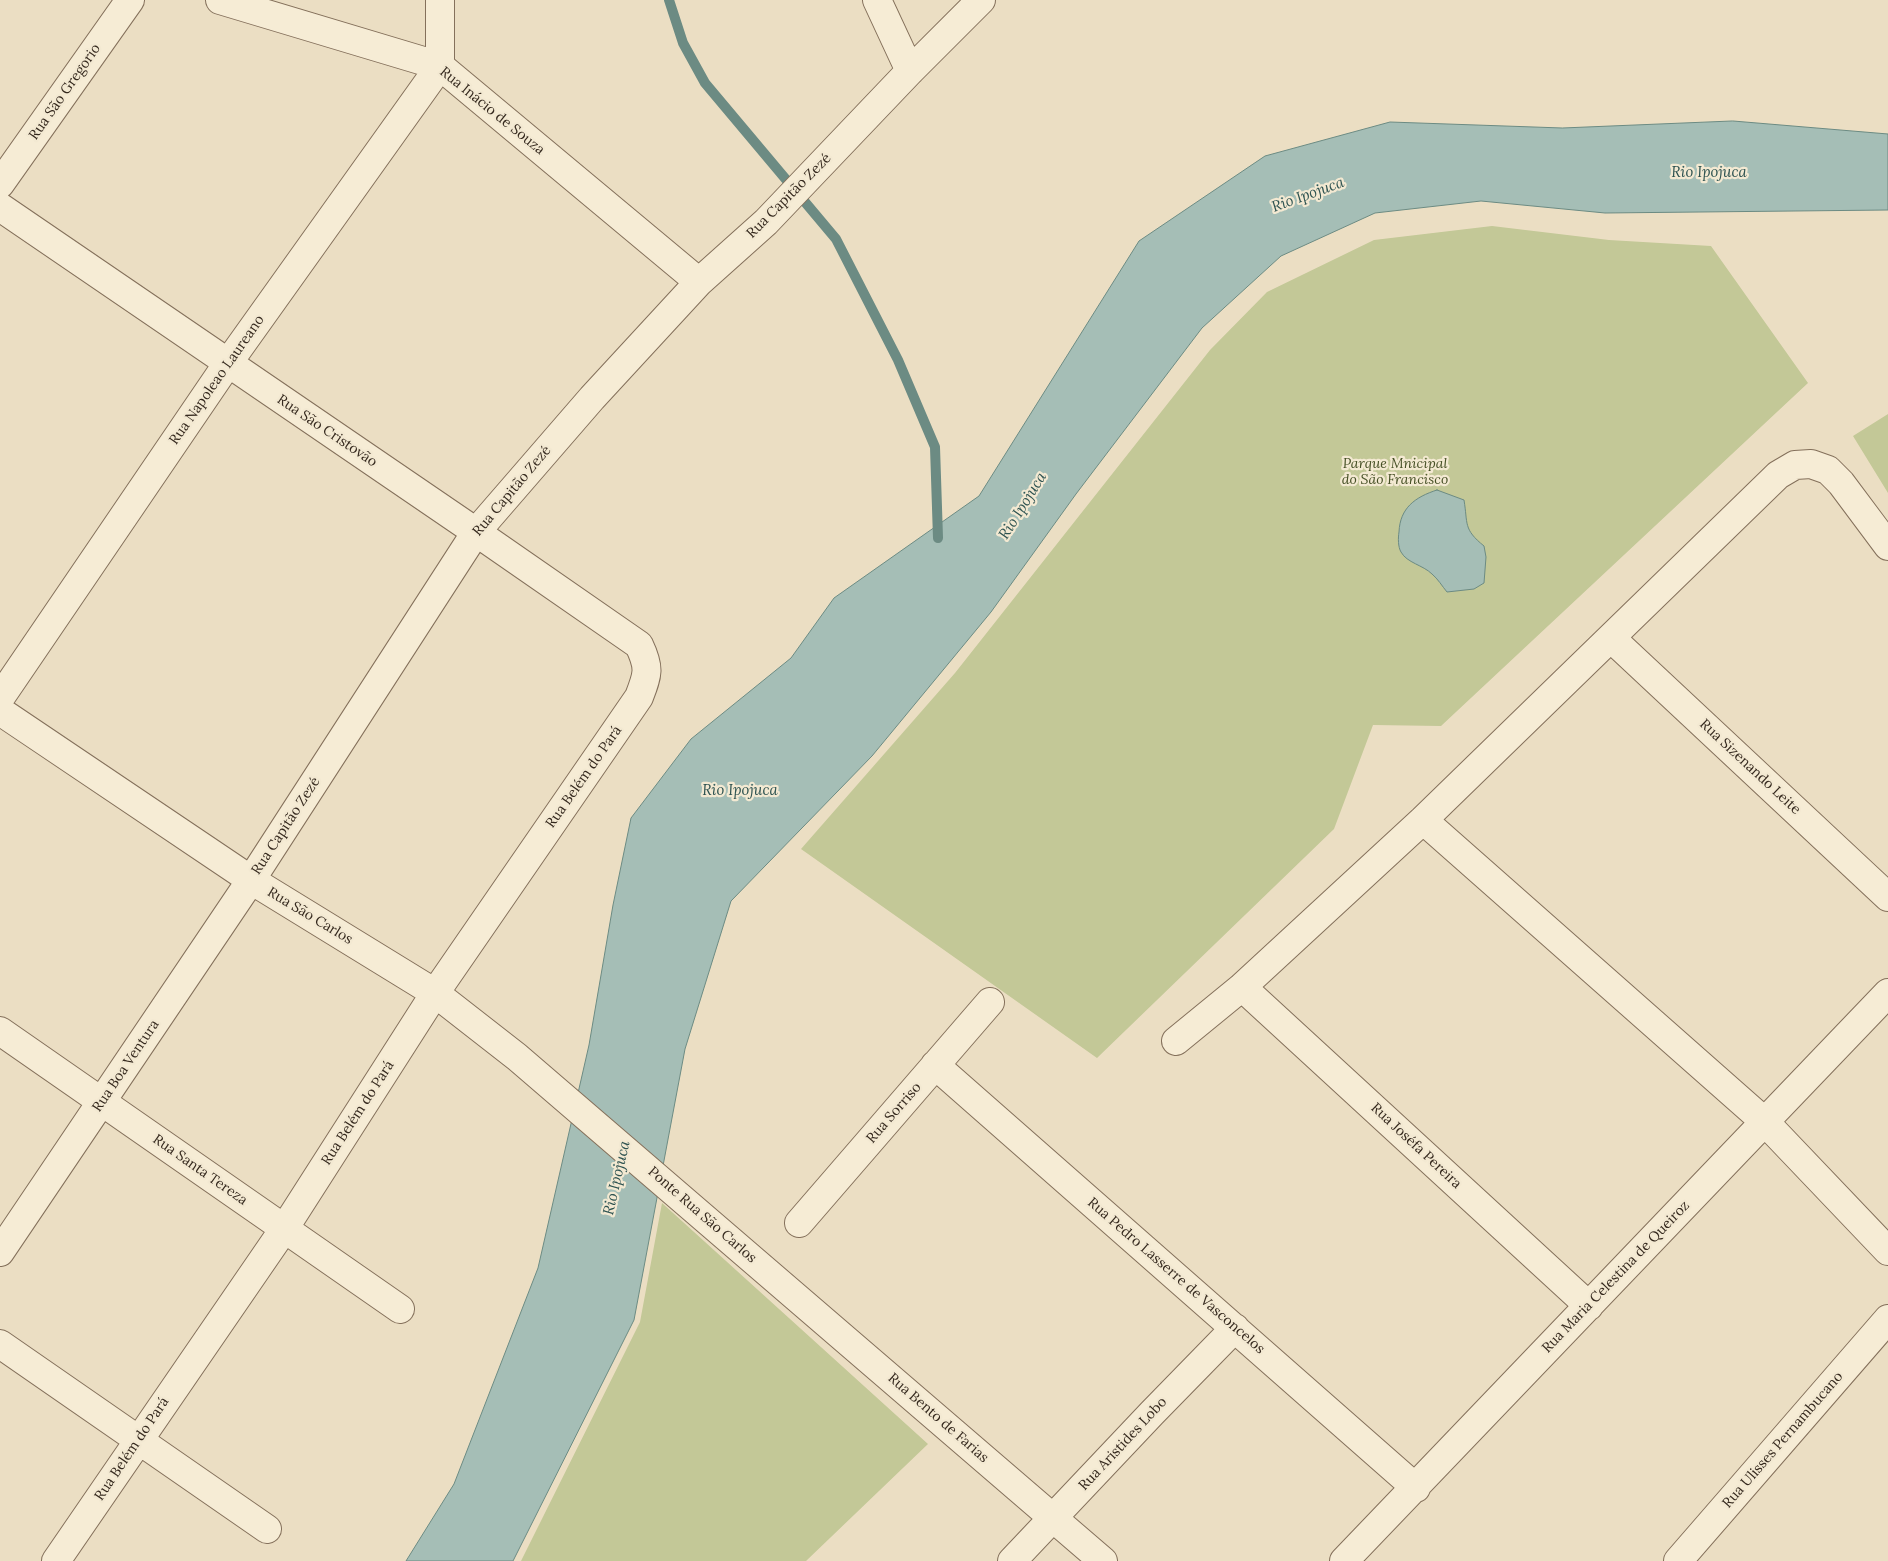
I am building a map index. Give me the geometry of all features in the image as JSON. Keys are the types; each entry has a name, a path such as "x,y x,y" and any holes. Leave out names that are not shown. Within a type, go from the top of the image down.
{"street":[{"name":"Rua São Gregorio","path":"0,184 130,0"},
{"name":"Rua Inácio de Souza","path":"220,0 440,66 699,282"},
{"path":"440,0 440,66"},
{"path":"877,0 910,71"},
{"name":"Rua Capitão Zezé","path":"251,880 476,532 592,398 699,282 766,222 910,71 981,0"},
{"name":"Rua Napoleao Laureano","path":"0,698 228,363 440,66"},
{"name":"Rua São Cristovão","path":"0,207 639,645 647,661"},
{"path":"1176,1041 1242,987 1423,820 1778,475 1795,465 1811,464 1828,470 1841,483 1888,546"},
{"name":"Rua Sizenando Leite","path":"1611,638 1888,896"},
{"name":"Rua Belém do Pará","path":"56,1561 284,1229 436,992 639,697 646,678 647,661"},
{"name":"Rua São Carlos","path":"0,711 251,880 436,992 517,1057"},
{"path":"1423,820 1765,1122 1888,1252"},
{"name":"Rua Boa Ventura","path":"0,1252 251,880"},
{"name":"Rua Joséfa Pereira","path":"1242,987 1589,1306"},
{"name":"Rua Maria Celestina de Queiroz","path":"1344,1561 1416,1488 1888,993"},
{"name":"Rua Sorriso","path":"799,1223 990,1002"},
{"name":"Rua Santa Tereza","path":"0,1031 400,1309"},
{"name":"Ponte Rua São Carlos","path":"517,1057 772,1276"},
{"name":"Rua Pedro Lasserre de Vasconcelos","path":"935,1066 1236,1328 1416,1488"},
{"name":"Rua Bento de Farias","path":"772,1276 1103,1561"},
{"name":"Rua Ulisses Pernambucano","path":"1678,1561 1888,1319"},
{"name":"Rua Aristides Lobo","path":"1012,1561 1152,1413 1236,1328"},
{"path":"0,1344 267,1529"}],"green space":[{"name":"Parque Mnicipal do São Francisco","path":"1492,226 1609,240 1711,246 1808,383 1441,726 1373,725 1334,829 1097,1058 801,849 955,673 1210,350 1267,292 1374,240"},
{"path":"1888,414 1888,493 1853,436"},
{"path":"662,1203 928,1444 806,1561 521,1561 640,1322"}],"water":[{"name":"Rio Ipojuca","path":"1733,121 1888,134 1888,210 1605,213 1481,201 1375,213 1281,256 1202,328 1076,494 991,612 872,756 731,901 685,1049 634,1320 513,1561 406,1561 454,1484 538,1268 589,1045 613,905 631,818 691,739 791,658 834,598 979,496 1139,241 1265,156 1390,122 1562,128"},
{"path":"1437,490 1464,500 1469,530 1484,546 1486,557 1484,583 1474,589 1447,592 1432,574 1407,559 1400,550 1398,540 1402,516 1416,500"}],"waterway":[{"path":"669,0 683,43 705,83 836,239 898,360 935,447 938,538"}]}
